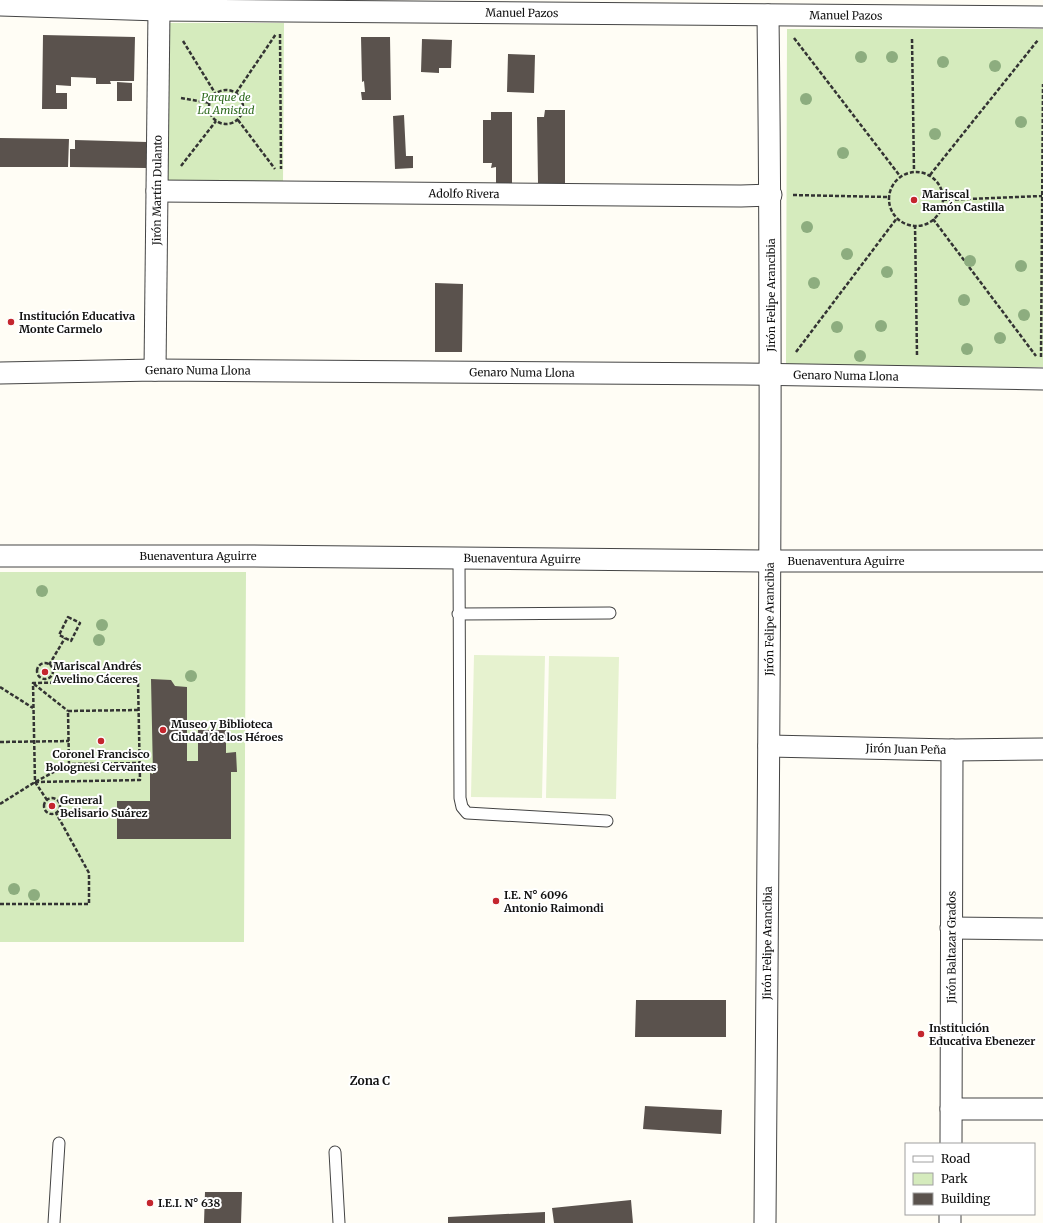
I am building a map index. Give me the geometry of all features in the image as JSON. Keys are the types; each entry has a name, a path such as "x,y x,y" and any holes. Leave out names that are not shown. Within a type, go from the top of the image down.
{"street":[{"name":"Manuel Pazos","path":"0,5 159,10 1043,17"},
{"name":"Jirón Martín Dulanto","path":"155,370 159,10"},
{"name":"Jirón Felipe Arancibia","path":"765,1223 771,375 768,15"},
{"name":"Adolfo Rivera","path":"157,191 282,184 741,196 770,195"},
{"name":"Genaro Numa Llona","path":"0,373 155,370 771,375 1043,379"},
{"name":"Buenaventura Aguirre","path":"0,556 243,556 770,562 1043,561"},
{"name":"Jirón Juan Peña","path":"769,746 952,750 1043,749"},
{"name":"Jirón Baltazar Grados","path":"951,1143 952,750"},
{"path":"951,928 1043,929"},
{"path":"951,1109 1043,1109"}],"lane":[{"path":"459,559 458,614 460,798 462,807 467,813 607,821"},
{"path":"458,614 610,614"},
{"path":"54,1223 59,1143"},
{"path":"335,1152 339,1223"}],"path":[{"path":"768,15 790,32 900,176"},
{"path":"911,16 914,171"},
{"path":"236,93 280,28 282,184"},
{"path":"930,175 1038,39"},
{"path":"182,40 215,94"},
{"path":"933,219 1041,363 1043,84"},
{"path":"222,90 230,90 236,93 242,98 243,106 242,114 238,120 223,124 216,121 211,115 209,108 210,100 215,94 222,90"},
{"path":"180,98 210,103"},
{"path":"238,120 282,184"},
{"path":"157,191 172,176 216,121"},
{"path":"914,171 930,175 938,182 942,191 943,200 941,209 936,217 928,223 919,226 909,225 897,218 889,206 888,197 890,188 900,176 914,171"},
{"path":"770,195 888,197"},
{"path":"943,200 1043,196"},
{"path":"771,375 788,363 897,218"},
{"path":"915,225 917,377"},
{"path":"68,617 80,623 71,641 65,638 59,635 68,617"},
{"path":"49,664 65,638"},
{"path":"44,663 49,664 53,669 53,674 46,680 40,678 37,670 41,664 44,663"},
{"path":"34,683 138,681 140,763 140,780 35,782"},
{"path":"34,683 35,782 47,800"},
{"path":"34,683 68,711 138,710"},
{"path":"0,687 34,708"},
{"path":"68,711 69,764"},
{"path":"0,742 69,741"},
{"path":"0,804 35,782 69,764 140,763"},
{"path":"51,798 58,800 60,806 56,813 50,814 45,810 44,805 47,800 51,798"},
{"path":"0,904 89,904 89,874 56,813"}],"green space":[{"name":"Parque de La Amistad","path":"169,23 284,23 283,184 168,184"},
{"path":"787,29 1043,29 1043,367 786,367"},
{"path":"0,572 246,572 244,942 0,942"},
{"path":"474,655 545,656 542,798 471,797"},
{"path":"549,656 619,657 616,799 546,798"}],"building":[{"path":"43,35 135,37 134,81 110,81 111,84 96,84 96,78 71,77 71,86 56,85 56,93 67,93 67,109 42,109"},
{"path":"361,37 390,37 391,100 362,100 361,92 365,92 364,81 362,82"},
{"path":"422,39 452,40 451,68 439,68 439,73 421,72"},
{"path":"508,54 535,55 534,93 507,92"},
{"path":"117,82 132,83 132,101 117,101"},
{"path":"545,110 565,110 565,183 538,183 537,117 544,117"},
{"path":"491,112 512,112 512,186 496,185 496,167 491,168 492,163 483,163 483,120 491,120"},
{"path":"404,115 406,156 413,156 413,168 395,169 393,116"},
{"path":"0,138 69,139 68,167 0,167"},
{"path":"75,140 147,142 146,168 70,167 70,149 75,149"},
{"path":"435,283 463,284 462,352 435,352"},
{"path":"151,679 171,680 175,686 187,687 187,761 198,761 198,730 226,730 226,753 236,752 237,772 231,772 231,839 117,839 117,801 150,801 150,773 153,774"},
{"path":"636,1000 726,1000 726,1037 635,1037"},
{"path":"645,1106 722,1110 721,1134 643,1129"},
{"path":"205,1192 242,1192 241,1223 204,1223"},
{"path":"631,1200 633,1223 554,1223 552,1208"},
{"path":"545,1212 545,1223 448,1223 448,1217"}],"place":[{"name":"Mariscal Ramón Castilla","path":"914,200"},
{"name":"Institución Educativa Monte Carmelo","path":"11,322"},
{"name":"Mariscal Andrés Avelino Cáceres","path":"45,672"},
{"name":"Museo y Biblioteca Ciudad de los Héroes","path":"163,730"},
{"name":"Coronel Francisco Bolognesi Cervantes","path":"101,741"},
{"name":"General Belisario Suárez","path":"52,806"},
{"name":"I.E. N° 6096 Antonio Raimondi","path":"496,901"},
{"name":"Institución Educativa Ebenezer","path":"921,1034"},
{"name":"I.E.I. N° 638","path":"150,1203"}],"district":[{"name":"Zona C","path":"370,1080"}]}
